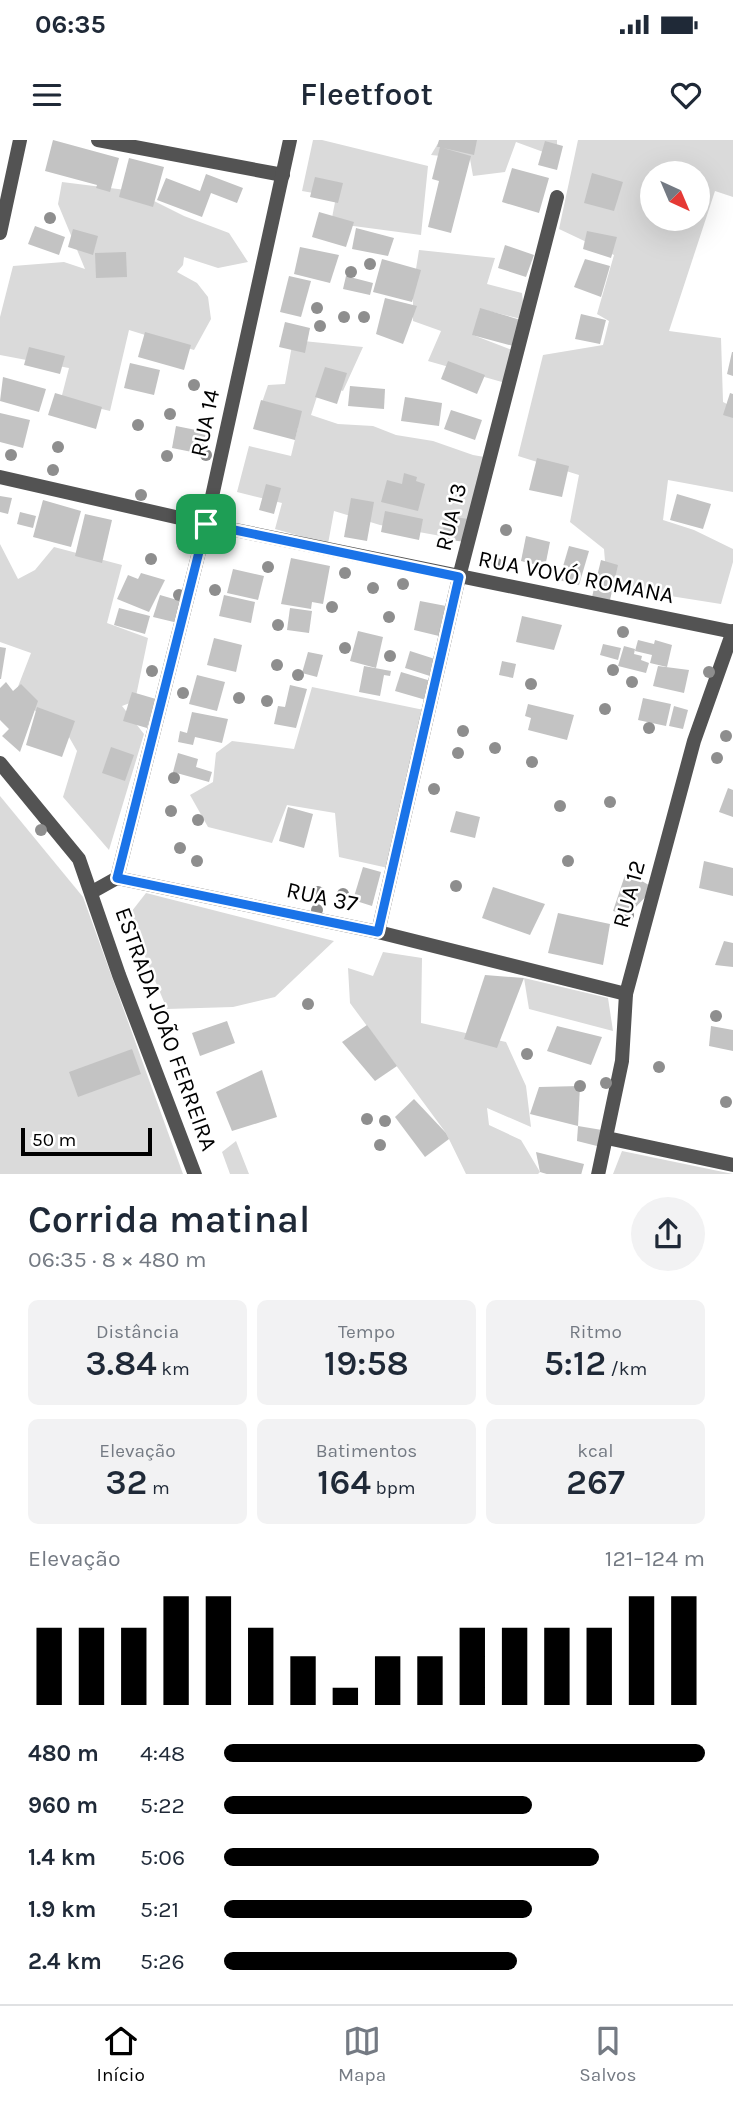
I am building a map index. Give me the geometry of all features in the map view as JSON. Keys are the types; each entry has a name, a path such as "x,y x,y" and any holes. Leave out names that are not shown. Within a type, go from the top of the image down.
{"street":[{"path":"0,233 20,140"},
{"path":"98,140 283,176"},
{"name":"RUA 14","path":"117,878 206,524 290,140"},
{"name":"RUA 13","path":"378,932 459,577 556,197"},
{"name":"RUA VOVÓ ROMANA","path":"0,477 206,524 733,632"},
{"name":"RUA 12","path":"598,1174 622,1061 626,994 694,741 733,632"},
{"name":"ESTRADA JOÃO FERREIRA","path":"0,763 79,859 195,1174"},
{"path":"92,892 117,878"},
{"name":"RUA 37","path":"117,878 378,932 626,994"},
{"path":"607,1138 733,1165"}],"shaded area":[{"path":"313,140 428,166 421,235 331,223 336,197 302,191"},
{"path":"440,140 557,140 557,157 516,142 505,172 473,176 470,159 431,155"},
{"path":"578,140 733,140 733,197 715,191 710,206 710,161 640,161 640,231 702,231 669,331 721,338 723,402 733,407 733,492 668,480 663,520 694,530 733,549 733,562 721,604 607,586 604,549 570,522 579,475 518,456 543,355 603,345 609,321 597,314 614,255 559,229"},
{"path":"62,182 134,191 184,216 229,233 248,262 218,268 184,257 183,265 177,272 197,283 208,297 211,319 194,350 129,330 110,411 61,399 69,368 0,355 0,317 13,266 64,262 85,269 58,204"},
{"path":"419,250 495,258 487,284 522,293 525,320 480,309 473,335 517,352 509,384 428,361 441,331 413,321 413,288"},
{"path":"293,340 363,347 343,391 321,384 311,415 338,424 373,426 396,435 433,441 490,458 463,540 380,525 334,511 328,544 275,529 282,503 237,492 249,446 291,456 298,427 257,417 268,385 285,384"},
{"path":"0,544 18,579 35,570 54,547 122,565 107,623 148,638 135,701 122,706 144,734 109,850 63,797 77,751 65,730 14,697 31,653 0,642"},
{"path":"312,687 424,710 388,868 339,857 335,813 287,805 272,843 208,827 190,795 213,782 216,753 232,741 294,749"},
{"path":"0,796 83,897 183,1174 0,1174"},
{"path":"146,893 334,941 275,997 233,1007 167,1009 128,916"},
{"path":"383,952 422,958 421,1023 506,1042 526,1086 531,1127 487,1108 489,1125 521,1140 540,1172 538,1174 466,1174 446,1133 350,1003 348,968 373,976"},
{"path":"524,978 608,998 613,1031 529,1009"},
{"path":"236,1141 249,1174 230,1174 222,1152"},
{"path":"622,1151 733,1174 613,1174"}],"building":[{"path":"53,140 119,158 110,192 96,188 97,185 45,171"},
{"path":"439,140 477,140 474,155 443,148 471,156 451,233 428,227 439,181 432,179 440,147 437,147"},
{"path":"545,141 563,146 557,170 538,165"},
{"path":"129,158 164,167 153,207 119,197"},
{"path":"512,168 549,178 539,213 502,202"},
{"path":"592,173 623,182 614,211 584,203"},
{"path":"206,174 243,188 237,203 211,193 202,217 157,200 166,178 200,191"},
{"path":"315,177 343,183 338,203 310,197"},
{"path":"319,212 354,222 346,247 312,237"},
{"path":"35,226 65,237 59,255 28,244"},
{"path":"356,228 394,238 388,256 352,249"},
{"path":"73,229 98,236 93,255 68,247"},
{"path":"587,231 617,237 611,258 583,249"},
{"path":"505,245 534,255 526,277 498,268"},
{"path":"300,247 339,255 330,283 294,274"},
{"path":"126,252 127,277 96,278 95,253"},
{"path":"382,259 421,270 412,302 373,292"},
{"path":"585,259 610,266 601,297 574,287"},
{"path":"289,276 311,281 301,317 280,312"},
{"path":"346,276 373,283 370,295 343,289"},
{"path":"385,298 417,306 403,344 376,334"},
{"path":"480,308 524,321 517,347 472,335"},
{"path":"581,314 606,320 600,344 575,339"},
{"path":"285,322 310,328 305,353 279,347"},
{"path":"145,332 191,345 184,370 138,357"},
{"path":"29,347 65,356 60,374 24,365"},
{"path":"733,352 733,376 727,374"},
{"path":"448,361 485,375 477,394 441,379"},
{"path":"130,363 160,370 154,395 124,388"},
{"path":"325,367 347,373 337,404 315,397"},
{"path":"3,377 46,389 39,412 0,401"},
{"path":"350,386 385,389 384,409 348,406"},
{"path":"55,393 102,407 96,429 48,415"},
{"path":"730,393 733,394 733,418 723,415"},
{"path":"405,397 442,403 439,426 401,421"},
{"path":"261,400 302,411 295,440 253,429"},
{"path":"451,410 482,420 475,440 444,429"},
{"path":"0,413 30,420 23,448 0,442"},
{"path":"176,426 206,432 202,454 172,448"},
{"path":"537,458 569,466 562,497 529,490"},
{"path":"404,473 417,477 416,481 425,484 418,511 381,502 387,480 402,484"},
{"path":"266,484 281,488 274,514 259,510"},
{"path":"677,494 711,504 703,529 670,520"},
{"path":"0,496 12,498 8,514 0,512"},
{"path":"351,498 374,502 367,541 344,537"},
{"path":"43,500 81,511 71,547 33,537"},
{"path":"385,511 423,519 419,540 381,532"},
{"path":"20,512 36,516 33,528 17,524"},
{"path":"85,514 112,520 102,563 75,556"},
{"path":"445,516 469,519 466,542 442,539"},
{"path":"526,536 550,542 545,567 521,561"},
{"path":"569,546 589,551 579,585 559,580"},
{"path":"291,558 330,566 323,604 312,602 311,609 281,604"},
{"path":"601,560 618,565 610,600 592,597"},
{"path":"233,569 264,576 258,600 227,593"},
{"path":"141,573 165,580 149,612 117,599 128,575 138,579"},
{"path":"160,595 184,602 178,623 153,617"},
{"path":"224,595 255,602 251,623 219,616"},
{"path":"420,601 446,606 439,636 414,630"},
{"path":"119,608 150,616 145,634 114,625"},
{"path":"290,608 312,611 309,633 287,630"},
{"path":"522,616 562,625 554,650 516,642"},
{"path":"358,631 383,637 376,668 350,661"},
{"path":"214,638 242,645 236,672 207,665"},
{"path":"638,640 654,644 655,640 672,645 667,667 650,663 652,655 635,651"},
{"path":"603,644 621,648 618,660 600,655"},
{"path":"624,646 635,649 634,654 642,656 641,660 649,663 646,673 618,666"},
{"path":"0,647 6,648 1,679 0,679"},
{"path":"410,651 438,660 433,677 405,668"},
{"path":"308,652 323,655 317,677 302,673"},
{"path":"502,661 516,664 513,678 499,675"},
{"path":"364,666 391,671 390,676 384,675 380,696 359,692"},
{"path":"658,666 689,670 684,693 653,686"},
{"path":"401,672 431,681 426,700 395,691"},
{"path":"197,675 225,682 217,711 189,704"},
{"path":"6,682 13,691 21,684 38,701 20,752 2,736 9,729 0,720 0,688"},
{"path":"290,685 307,689 296,728 274,724 278,706 285,707"},
{"path":"132,692 156,699 147,728 123,721"},
{"path":"643,698 671,704 666,726 638,720"},
{"path":"528,704 574,715 567,740 528,730 531,718 525,716"},
{"path":"674,706 688,710 683,729 669,726"},
{"path":"37,707 75,721 62,757 26,745"},
{"path":"192,712 228,719 222,743 195,737 193,745 178,742 180,731 187,733"},
{"path":"111,747 134,755 125,781 102,773"},
{"path":"178,753 198,759 196,767 212,772 209,782 173,772"},
{"path":"728,788 733,790 733,817 719,812"},
{"path":"288,807 313,814 304,848 279,841"},
{"path":"456,811 480,817 475,838 450,832"},
{"path":"704,861 733,868 733,896 699,888"},
{"path":"363,867 381,872 372,906 353,900"},
{"path":"626,872 654,888 628,915 613,911"},
{"path":"493,887 545,904 530,935 482,918"},
{"path":"558,913 610,924 603,965 548,953"},
{"path":"724,941 733,943 733,967 715,965"},
{"path":"485,975 524,978 497,1048 464,1039"},
{"path":"227,1021 235,1043 200,1056 192,1033"},
{"path":"367,1025 397,1066 375,1081 342,1042"},
{"path":"557,1026 602,1037 591,1065 547,1051"},
{"path":"711,1026 733,1030 733,1051 709,1046"},
{"path":"132,1049 141,1074 78,1097 69,1072"},
{"path":"262,1070 277,1117 232,1131 216,1092"},
{"path":"580,1086 578,1126 530,1114 539,1087"},
{"path":"414,1099 449,1139 425,1157 395,1117"},
{"path":"578,1126 608,1131 605,1148 577,1141"},
{"path":"536,1152 584,1164 581,1174 540,1172"}],"route":[{"path":"206,524 459,577 378,932 117,878 206,524"}]}
